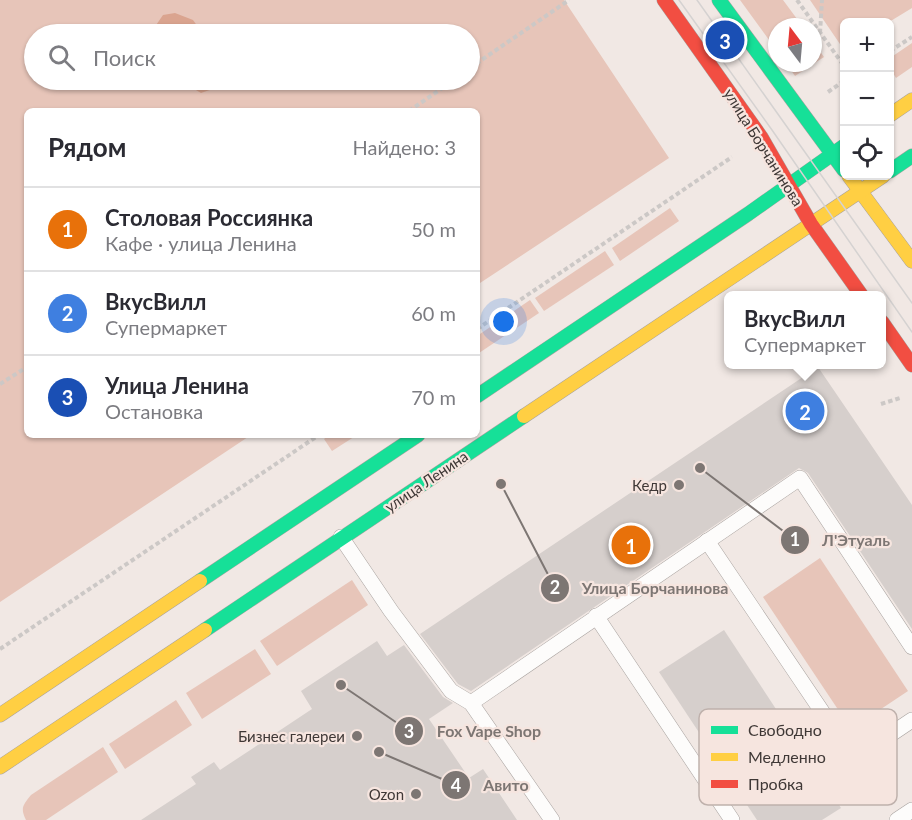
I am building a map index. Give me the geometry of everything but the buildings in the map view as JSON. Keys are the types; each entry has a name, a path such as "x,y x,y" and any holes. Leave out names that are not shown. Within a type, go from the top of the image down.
{"main road":[{"name":"улица Борчанинова","path":"664,0 749,118 812,224 859,291"},
{"path":"480,394 839,150 719,0"},
{"path":"894,112 912,100"},
{"path":"894,168 912,156"},
{"path":"852,180 912,261"},
{"name":"улица Ленина","path":"0,768 341,537 877,180"},
{"path":"886,328 912,365"},
{"path":"0,715 414,438"}],"lane":[{"path":"471,703 800,478 912,647"},
{"path":"341,537 391,611 451,691 471,703 552,820"},
{"path":"707,541 820,709"},
{"path":"596,616 699,770"},
{"path":"897,730 912,720"},
{"path":"722,805 732,820"},
{"path":"897,820 912,810"}],"path":[{"path":"480,62 569,0"},
{"path":"797,0 809,18"},
{"path":"821,18 822,0"},
{"path":"822,37 840,61"},
{"path":"894,48 912,37"},
{"path":"413,108 439,90"},
{"path":"480,327 741,151"},
{"path":"0,384 24,369"},
{"path":"881,404 902,398"},
{"path":"0,649 315,438"}],"shaded area":[{"path":"0,0 564,0 669,158 480,283 480,108 24,108 24,438 246,438 0,602"},
{"path":"740,0 783,0 796,18 768,18 768,39"},
{"path":"810,0 912,0 912,8 894,19 840,18 840,44"},
{"path":"175,13 193,20 196,24 157,24 163,15"},
{"path":"912,43 912,67 896,78 894,75 894,55"},
{"path":"670,208 679,221 620,261 612,248"},
{"path":"605,251 614,265 544,311 535,298"},
{"path":"530,300 539,313 480,352 480,334"},
{"path":"325,438 352,438 332,451"},
{"path":"820,558 908,691 881,709 838,709 763,597"},
{"path":"352,580 368,605 277,666 260,641"},
{"path":"255,649 271,674 202,719 186,693"},
{"path":"176,700 192,725 125,769 109,744"},
{"path":"103,747 118,772 46,820 26,820 23,807 31,795"}],"tram line":[{"path":"679,0 884,291"},
{"path":"697,0 912,303"},
{"path":"886,294 912,332"}],"traffic: fast":[{"path":"719,0 840,165"},
{"path":"480,394 748,214 840,149"},
{"path":"894,168 912,156"},
{"path":"205,630 524,416"},
{"path":"200,581 414,438"}],"traffic: slow":[{"path":"894,112 912,100"},
{"path":"852,180 912,261"},
{"path":"524,416 877,180"},
{"path":"0,715 200,581"},
{"path":"0,767 205,630"}],"traffic: jam":[{"path":"664,0 761,137 811,224 858,291"},
{"path":"886,328 912,365"}],"place":[{"name":"Улица Ленина","path":"725,40"},
{"name":"ВкусВилл","path":"805,411"},
{"name":"Л'Этуаль","path":"700,468"},
{"name":"Улица Борчанинова","path":"501,484"},
{"name":"Кедр","path":"679,485"},
{"name":"Столовая Россиянка","path":"631,545"},
{"name":"Fox Vape Shop","path":"341,685"},
{"name":"Бизнес галереи","path":"357,736"},
{"name":"Авито","path":"379,752"},
{"name":"Ozon","path":"416,794"}]}
